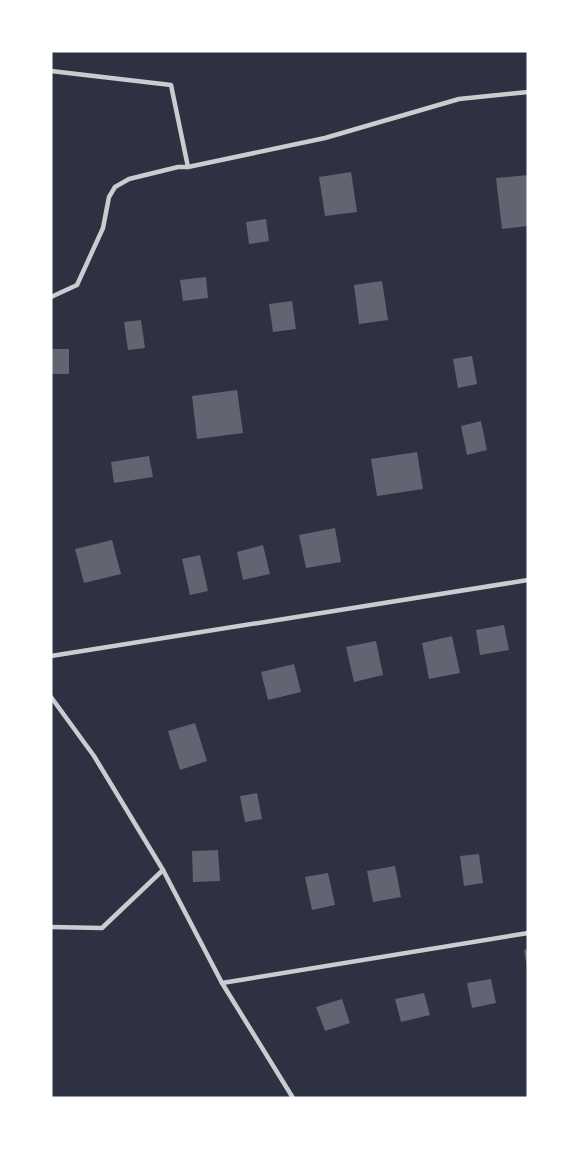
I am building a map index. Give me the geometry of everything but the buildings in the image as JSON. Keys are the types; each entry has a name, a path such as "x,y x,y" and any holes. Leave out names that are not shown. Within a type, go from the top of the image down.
{"lane":[{"path":"51,71 171,85 188,167"},
{"path":"51,297 77,285 103,228 109,197 115,187 129,179 325,138 459,99 528,92"},
{"path":"51,656 528,580"},
{"path":"51,697 94,756 163,870 222,983 293,1098"},
{"path":"51,927 102,928 163,870"},
{"path":"222,983 528,933"}]}
